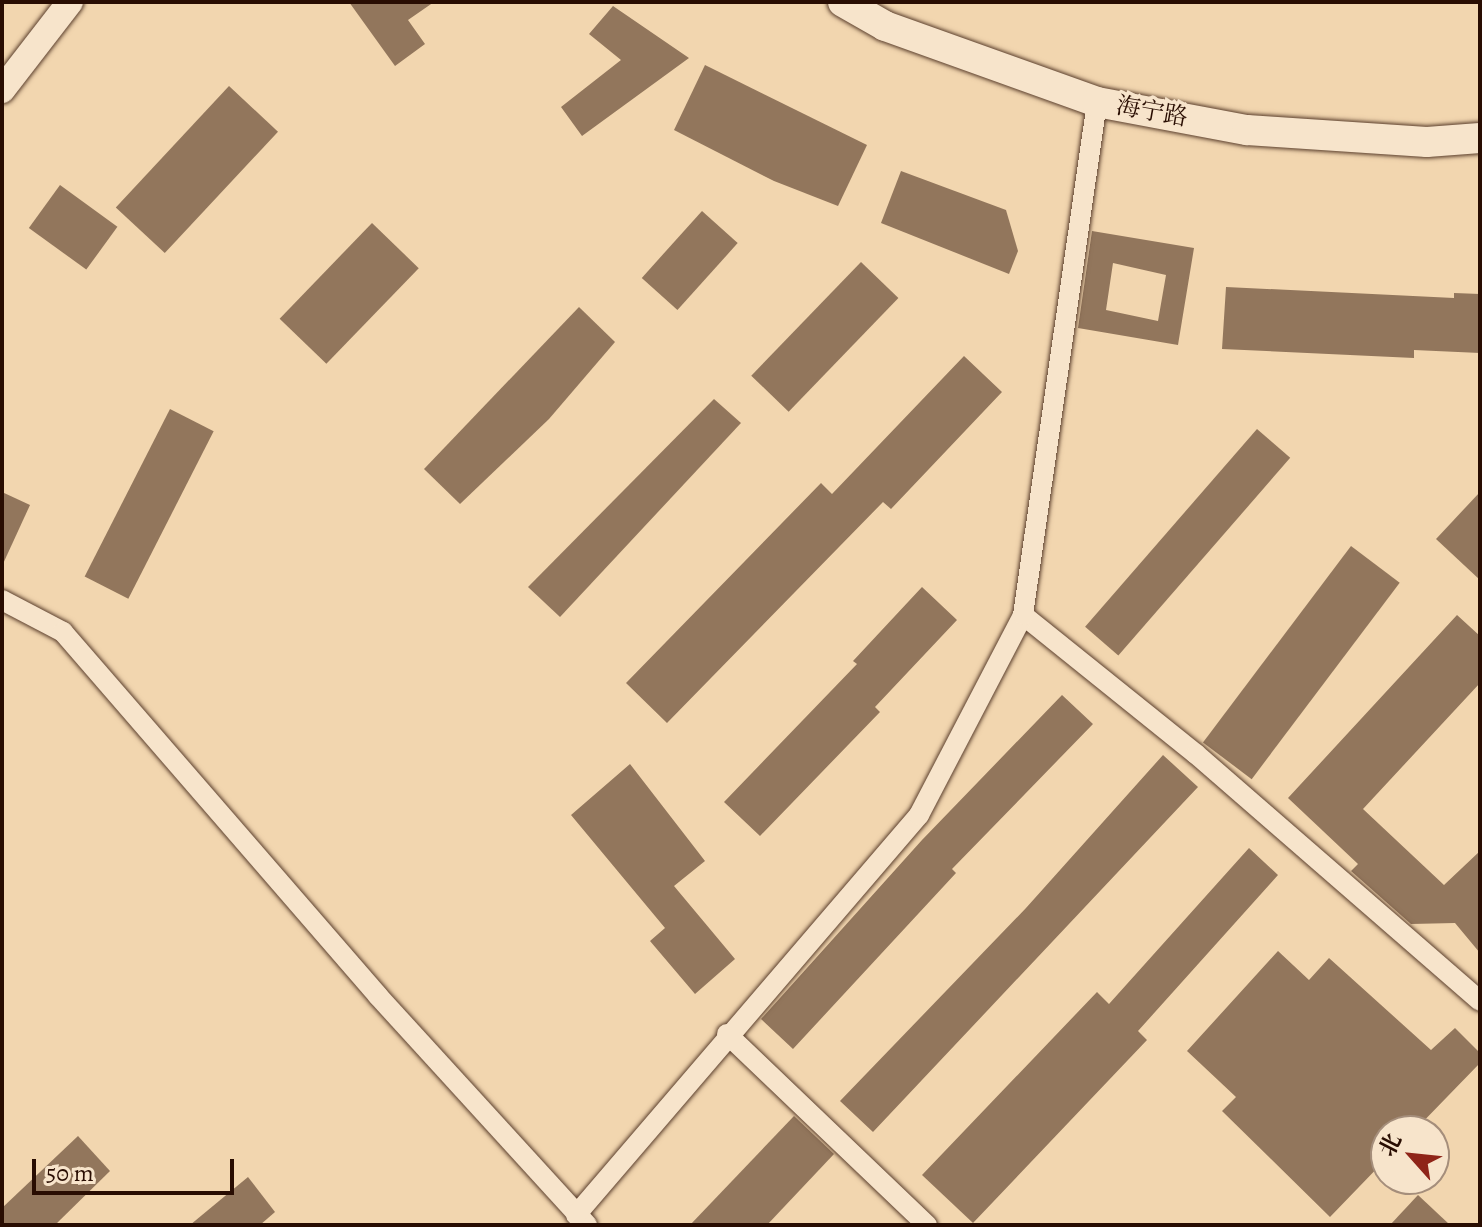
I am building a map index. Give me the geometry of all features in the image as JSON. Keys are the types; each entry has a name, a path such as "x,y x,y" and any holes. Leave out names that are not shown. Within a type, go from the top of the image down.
{"main road":[{"name":"海宁路","path":"843,2 885,26 1097,102 1247,130 1427,142 1480,138"}],"street":[{"path":"2,90 70,2"},
{"path":"2,600 63,632 582,1220 727,1034 919,815 1023,615 1097,102"},
{"path":"1023,615 1196,754 1480,1001"},
{"path":"727,1034 927,1225"}],"building":[{"path":"349,2 434,2 408,20 425,44 395,66"},
{"path":"613,6 689,58 582,136 561,107 621,60 589,34"},
{"path":"705,65 867,145 838,206 774,181 674,130"},
{"path":"229,86 278,132 165,253 116,207"},
{"path":"901,171 1006,210 1018,251 1009,274 881,223"},
{"path":"60,185 117,227 86,270 29,228"},
{"path":"702,211 738,243 677,310 642,278"},
{"path":"372,223 419,268 326,364 280,319"},
{"path":"1092,231 1194,248 1178,345 1078,328","holes":["1113,263 1166,275 1158,321 1106,310"]},
{"path":"861,262 898,298 789,412 751,376"},
{"path":"1226,287 1454,298 1454,293 1480,294 1480,353 1414,350 1414,358 1222,349"},
{"path":"579,307 615,342 549,419 460,504 424,469"},
{"path":"964,356 1002,392 891,509 883,502 667,723 626,683 821,483 832,494"},
{"path":"714,399 741,423 560,617 528,587"},
{"path":"170,409 214,431 128,599 85,577"},
{"path":"1257,429 1290,458 1118,656 1085,627"},
{"path":"2,492 30,505 2,566"},
{"path":"1480,492 1480,580 1436,539"},
{"path":"1351,546 1400,583 1252,779 1203,742"},
{"path":"922,587 957,620 875,707 880,712 760,836 724,802 857,664 853,661"},
{"path":"1457,615 1480,636 1480,683 1363,809 1444,885 1480,851 1480,953 1455,923 1411,924 1351,871 1358,864 1288,798"},
{"path":"1062,695 1093,724 952,869 956,873 793,1049 761,1019 922,840"},
{"path":"1163,755 1198,787 873,1132 840,1101 1026,908"},
{"path":"630,764 705,861 674,886 735,959 695,994 650,941 665,928 571,815"},
{"path":"1249,848 1278,875 1138,1031 1147,1040 973,1223 922,1175 1097,992 1109,1004"},
{"path":"1278,951 1309,980 1329,958 1431,1050 1455,1028 1480,1053 1480,1063 1430,1115 1370,1115 1370,1176 1330,1217 1222,1111 1236,1097 1187,1051"},
{"path":"794,1116 834,1154 767,1225 690,1225"},
{"path":"78,1136 110,1171 55,1225 2,1225 2,1208"},
{"path":"248,1177 275,1212 260,1225 190,1225"},
{"path":"1418,1195 1450,1225 1390,1225"}]}
